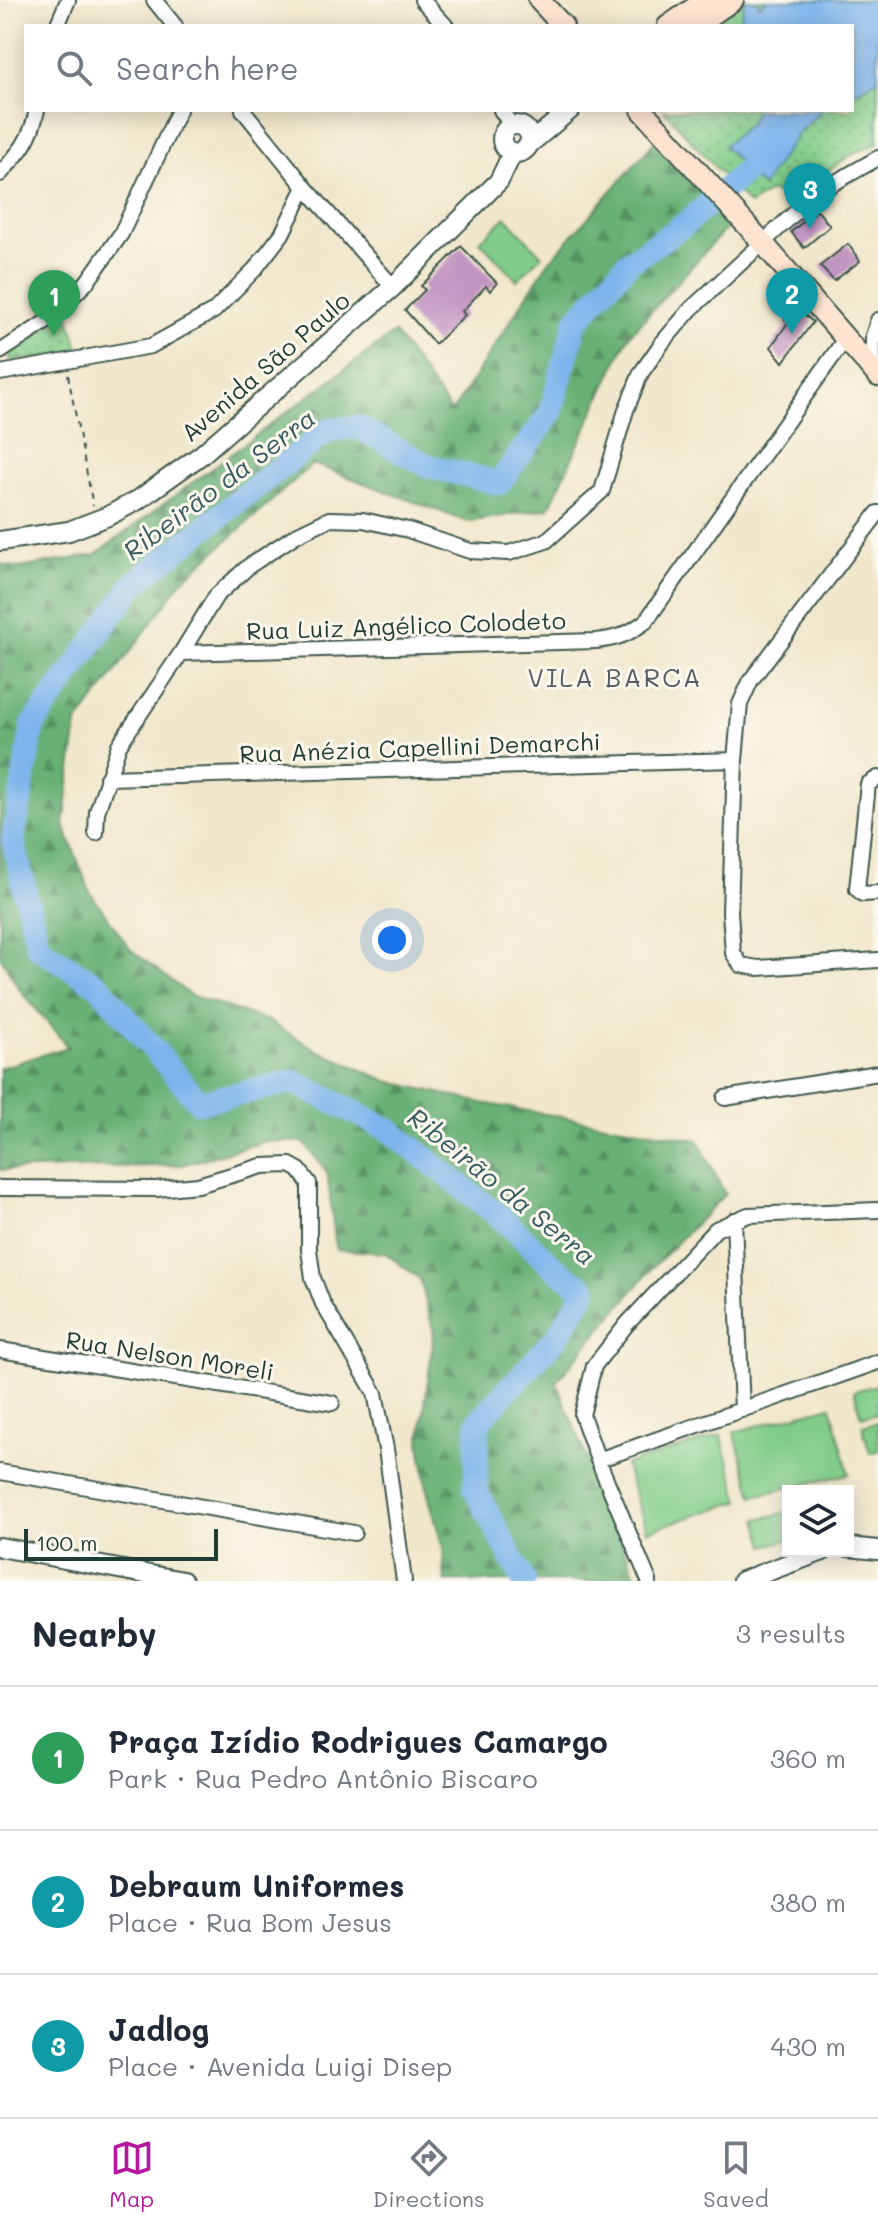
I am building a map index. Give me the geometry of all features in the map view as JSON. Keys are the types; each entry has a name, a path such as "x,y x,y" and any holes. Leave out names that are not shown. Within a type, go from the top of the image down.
{"main road":[{"path":"539,0 561,24"},
{"path":"671,24 706,0"},
{"path":"698,24 733,0"},
{"path":"644,112 757,236 876,374"}],"street":[{"path":"58,24 68,0"},
{"path":"154,0 173,24"},
{"path":"422,0 444,24"},
{"path":"0,174 24,148 37,112"},
{"path":"0,352 46,322 87,282 121,234 178,112"},
{"path":"245,112 305,187 393,287"},
{"path":"550,112 543,117 511,121 501,138 505,148 520,149 567,112"},
{"path":"511,121 530,137 520,149"},
{"name":"Avenida São Paulo","path":"0,541 49,535 96,521 138,500 201,455 393,287 499,181 520,149"},
{"path":"96,833 97,812 119,745 216,596 249,566 296,535 329,519 363,520 408,530 470,551 509,553 546,541 602,491 626,410 641,373 691,309 757,236 820,191 878,158"},
{"path":"0,373 151,346 214,311 255,269 282,234 305,187"},
{"path":"876,374 873,336 878,320"},
{"name":"Rua Luiz Angélico Colodeto","path":"181,653 596,641 618,639 631,633 646,621 845,339"},
{"path":"878,513 751,680 740,704 730,912 733,953 741,965 758,968 878,960"},
{"name":"Rua Anézia Capellini Demarchi","path":"107,778 735,760"},
{"path":"873,781 857,889 863,894 878,893"},
{"path":"725,1098 878,1073"},
{"path":"0,1188 156,1189 198,1185 262,1166 290,1165 299,1170 309,1183 309,1250 313,1278 323,1304 375,1393 404,1565 404,1581"},
{"path":"649,1581 582,1415 594,1366 627,1324 716,1229 748,1215 878,1210"},
{"path":"734,1220 742,1410"},
{"name":"Rua Nelson Moreli","path":"0,1350 332,1403"},
{"path":"598,1460 878,1362"},
{"path":"0,1472 354,1533"},
{"path":"0,1547 183,1581"},
{"path":"854,1548 878,1550"},
{"path":"742,1581 807,1557"}],"path":[{"path":"65,362 96,521"}],"green space":[{"path":"743,0 878,0 878,144 854,153 784,201 771,191 749,205 666,112 854,112 854,24 709,24"},
{"path":"657,139 732,222 628,337 549,508 468,522 313,464 183,580 77,724 64,825 90,892 130,949 190,995 268,1021 317,1050 387,1081 482,1103 698,1140 725,1194 652,1268 556,1382 638,1581 445,1581 443,1548 428,1495 420,1443 434,1333 420,1279 385,1253 336,1249 327,1172 303,1142 267,1141 182,1165 0,1170 0,1068 68,1047 19,989 0,956 0,564 19,568 95,555 394,333 452,412 547,264"},
{"path":"506,217 542,256 517,280 480,241"},
{"path":"68,313 79,351 46,358 11,360 9,357 13,351"},
{"path":"878,1385 878,1413 862,1417 854,1391"},
{"path":"831,1406 849,1474 801,1485 782,1485 782,1489 753,1496 734,1432"},
{"path":"878,1422 878,1451 870,1453 862,1426"},
{"path":"721,1435 740,1501 647,1531 625,1465"},
{"path":"782,1513 782,1542 765,1546 757,1519"}],"water":[{"path":"755,0 760,5 767,0 878,0 878,79 854,93 854,24 734,24 741,19 744,2"},
{"path":"755,112 820,112 798,133 762,187 724,146 749,124"}],"building":[{"path":"817,210 830,226 804,248 791,232"},
{"path":"848,244 860,261 834,281 820,266"},
{"path":"461,246 497,283 490,291 486,286 462,311 465,315 435,344 405,310 425,290 421,286"},
{"path":"795,307 813,322 783,362 771,347 789,321 785,319"}],"waterway":[{"name":"Ribeirão da Serra","path":"524,1581 475,1489 478,1422 557,1337 586,1290 555,1268 504,1220 388,1129 294,1082 199,1102 99,986 38,947 13,840 33,725 135,583 328,430 358,427 428,466 499,483 550,414 576,321 629,262 685,224 746,171"}],"place":[{"name":"Jadlog","path":"810,229"},
{"name":"Debraum Uniformes","path":"792,334"},
{"name":"Praça Izídio Rodrigues Camargo","path":"54,336"}],"district":[{"name":"VILA BARCA","path":"615,677"}]}
